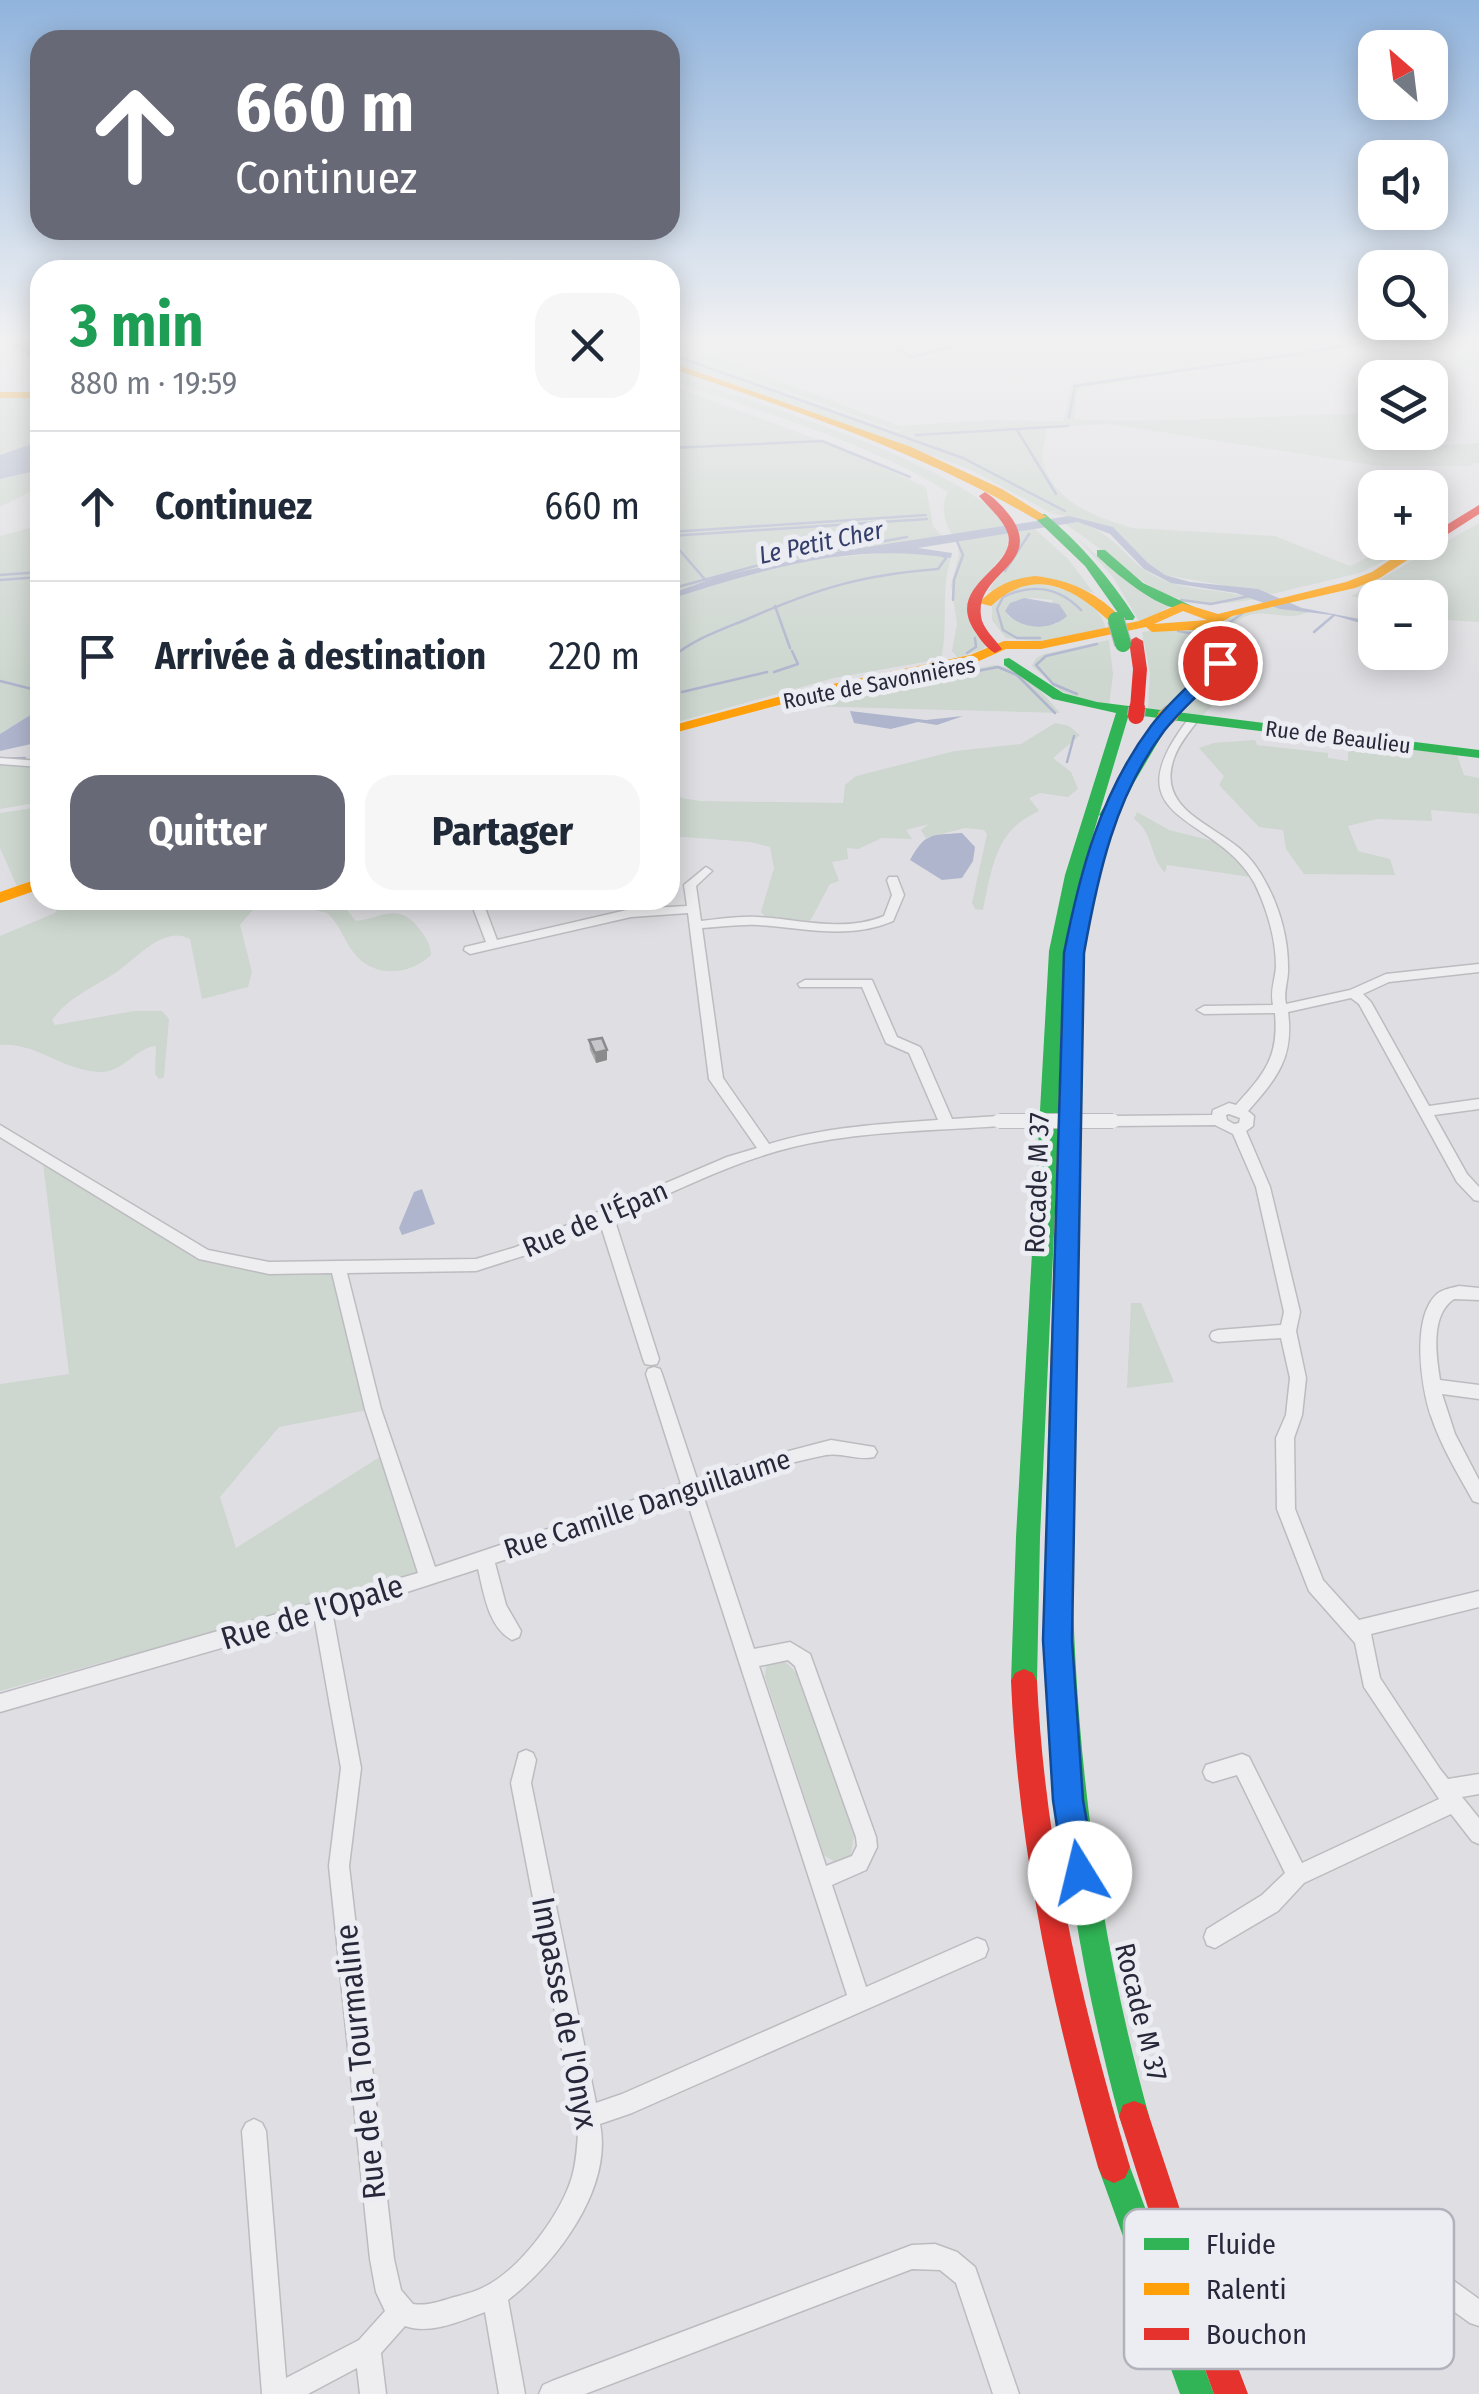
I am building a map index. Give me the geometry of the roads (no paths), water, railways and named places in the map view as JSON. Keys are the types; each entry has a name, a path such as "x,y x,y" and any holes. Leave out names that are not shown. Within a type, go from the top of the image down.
{"main road":[{"name":"Rocade M 37","path":"899,454 960,478 1034,520"},
{"name":"Rocade M 37","path":"913,454 947,466 1034,520 1091,576 1122,619 1130,643 1130,711 1085,892 1072,984 1058,1530 1060,1720 1071,1818 1106,2005 1166,2209"},
{"name":"Route de Savonnières","path":"1448,528 1479,509"},
{"path":"1012,655 976,620 974,606 981,590 1034,520 1138,586 1194,616 1224,646 1222,658 1107,814"},
{"name":"Route de Savonnières","path":"680,727 956,662 1157,627 1355,577 1396,560"},
{"path":"1012,655 992,630 985,610 991,594 1008,585 1044,581 1073,586 1122,619"},
{"name":"Rue de Beaulieu","path":"1012,655 1065,699 1177,717 1479,754"},
{"name":"Rocade M 37","path":"1130,711 1073,875 1058,951 1027,1549 1025,1714 1042,1866 1083,2056 1130,2209"},
{"path":"0,898 30,887"},
{"name":"Rocade M 37","path":"1188,2369 1197,2394"},
{"name":"Rocade M 37","path":"1222,2369 1231,2394"}],"street":[{"path":"1177,717 1165,767 1166,790 1182,812 1230,845 1258,878 1276,932 1282,966 1278,998 1284,1009 1274,1068 1240,1110"},
{"path":"0,761 30,763"},
{"path":"706,872 691,881 716,1079 766,1150"},
{"path":"696,925 755,921 808,928 875,925 889,918 898,895 893,880"},
{"path":"470,950 608,918 693,909"},
{"path":"480,910 493,945"},
{"path":"605,910 608,918"},
{"path":"1204,1010 1284,1009 1354,993 1386,978 1479,968"},
{"path":"805,984 867,983 890,1040 916,1050 946,1123"},
{"path":"1354,993 1364,1002 1462,1178 1479,1196"},
{"path":"1424,1112 1479,1104"},
{"path":"1238,1129 1248,1123 1240,1110 1224,1109 1218,1113 1218,1120 1238,1129 1263,1187 1292,1312 1288,1331 1298,1378 1294,1415 1285,1438 1286,1509 1316,1584 1358,1630 1366,1648 1365,1664 1371,1681 1448,1796 1479,1834"},
{"name":"Rue de l'Épan","path":"0,1130 204,1255 250,1267 476,1264 521,1251 766,1150 836,1134 999,1121 1218,1120"},
{"path":"606,1214 691,1491 860,2001"},
{"name":"Rue de l'Opale","path":"0,1704 429,1577 373,1408 338,1266"},
{"path":"1479,1294 1454,1292 1442,1298 1434,1308 1430,1325 1432,1386 1444,1429 1479,1496"},
{"path":"1218,1336 1288,1331"},
{"path":"1432,1386 1479,1392"},
{"name":"Rue Camille Danguillaume","path":"429,1577 588,1520 691,1491 751,1468 831,1447 868,1452"},
{"path":"484,1556 497,1608 512,1630"},
{"path":"1358,1630 1479,1599"},
{"name":"Rue de la Tourmaline","path":"323,1611 351,1768 339,1866 378,2219 388,2290 401,2312"},
{"path":"748,1659 790,1651 806,1665 866,1837 867,1847 860,1863 821,1879"},
{"name":"Impasse de l'Onyx","path":"496,2295 572,2210 588,2171 588,2117 521,1783 526,1760"},
{"path":"1213,1772 1242,1764 1297,1876"},
{"path":"1215,1938 1270,1903 1297,1876 1448,1796 1479,1784"},
{"path":"588,2117 978,1949"},
{"path":"254,2131 278,2394 368,2350 401,2312 411,2318 428,2318 496,2295 512,2394"},
{"path":"552,2394 912,2257 932,2254 957,2265 966,2276 1006,2394"},
{"path":"1454,2296 1479,2314"},
{"path":"368,2350 373,2394"}],"water":[{"path":"30,454 30,472 0,479 0,455"},
{"path":"1069,516 1113,527 1165,575 1190,582 1258,589 1302,608 1358,619 1358,622 1280,609 1236,593 1171,583 1144,569 1110,534 1078,522 918,548 952,553 951,558 878,553 843,556 774,569 680,596 680,590 720,576 835,552"},
{"path":"1024,598 1059,604 1067,616 1044,626 1018,622 1005,611 1010,603"},
{"path":"850,711 926,720 963,716 937,725 918,722 891,729 854,723"},
{"path":"30,715 30,744 0,751 0,734"},
{"path":"962,833 975,847 973,861 962,878 942,880 910,860 930,837"},
{"path":"422,1189 435,1224 402,1235 399,1228 414,1192"}],"waterway":[{"path":"853,454 910,477"},
{"path":"951,454 1065,511"},
{"path":"1031,454 1056,494"},
{"path":"680,531 926,515"},
{"path":"680,535 927,519"},
{"path":"1005,571 1029,534"},
{"path":"705,580 774,561 907,537"},
{"path":"953,600 954,580 963,555 956,539"},
{"path":"680,551 705,580"},
{"path":"775,607 861,580 938,569 946,558 941,555"},
{"path":"0,575 30,573"},
{"path":"0,580 30,578"},
{"path":"680,586 705,580"},
{"name":"Le Petit Cher","path":"705,580 708,583"},
{"path":"1040,638 1017,638 1003,630 997,609 1003,597 1024,590 1045,590 1064,596 1081,610"},
{"path":"1181,600 1211,604 1250,596"},
{"path":"680,651 775,607"},
{"path":"775,607 790,648"},
{"path":"1223,627 1243,613"},
{"path":"1314,632 1334,615"},
{"path":"1178,631 1205,636 1212,646"},
{"path":"1214,683 1230,661 1226,636"},
{"path":"967,653 976,647 975,638"},
{"path":"1077,694 1053,684 1036,665 1046,656 1097,644"},
{"path":"774,672 798,664 792,651"},
{"path":"858,694 998,667 1017,675 1055,713"},
{"path":"682,692 767,672"},
{"path":"0,681 30,688"},
{"path":"1067,762 1074,736"},
{"path":"0,759 25,758"}]}
